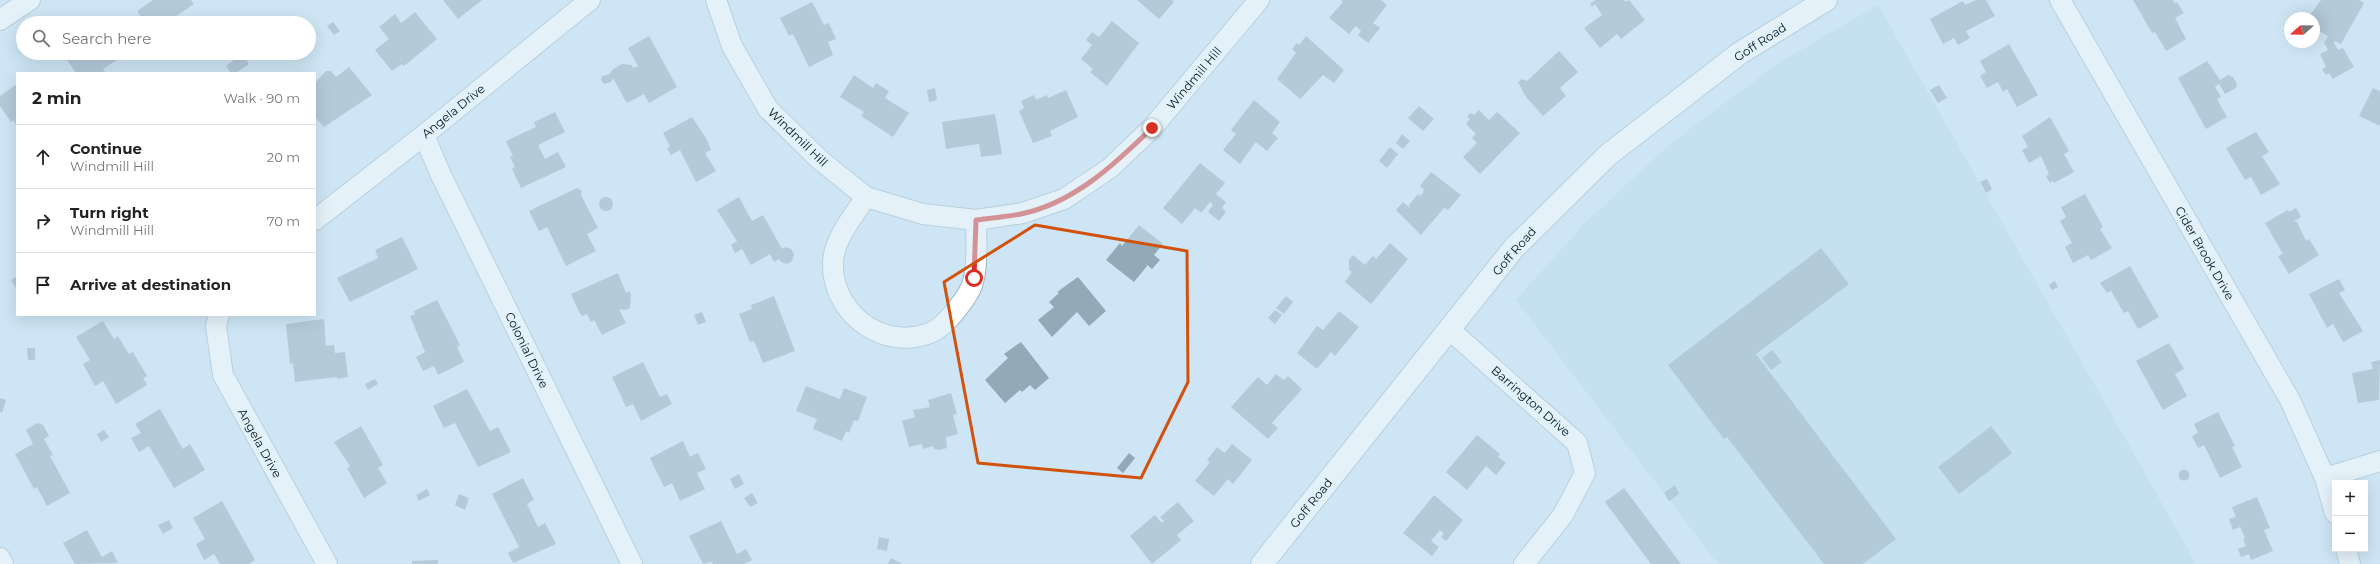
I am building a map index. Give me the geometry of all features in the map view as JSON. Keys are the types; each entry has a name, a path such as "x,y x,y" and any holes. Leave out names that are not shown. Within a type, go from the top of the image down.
{"street":[{"path":"0,20 30,0"},
{"name":"Angela Drive","path":"316,219 424,135 590,0"},
{"name":"Windmill Hill","path":"716,0 732,46 768,109 820,160 866,197 923,214 976,220 1022,213 1064,199 1110,168 1152,128 1259,0"},
{"name":"Goff Road","path":"1262,564 1514,248 1608,155 1740,53 1826,0"},
{"name":"Cider Brook Drive","path":"2060,0 2290,400 2325,478 2332,502"},
{"name":"Colonial Drive","path":"424,135 440,173 632,564"},
{"path":"866,197 839,240 833,260 834,281 845,305 861,324 886,337 905,339 928,334 950,318 966,297 974,278 976,220"},
{"name":"Angela Drive","path":"219,316 216,326 223,375 327,564"},
{"name":"Barrington Drive","path":"1450,330 1577,442 1585,473 1563,515 1524,564"},
{"path":"2325,478 2380,461"},
{"path":"2347,552 2350,564"},
{"path":"0,558 3,564"}],"highlighted area":[{"path":"1035,225 1187,251 1188,382 1141,478 978,463 944,282"}],"shaded area":[{"path":"1878,5 2196,564 1718,564 1516,300 1583,225 1657,156 1696,124 1782,61"}],"building":[{"path":"153,0 191,0 194,4 176,16 140,16 137,11"},
{"path":"443,0 482,0 458,19"},
{"path":"1137,0 1172,0 1174,2 1159,19"},
{"path":"1341,0 1381,0 1387,5 1373,23 1380,28 1368,43 1358,35 1361,31 1356,26 1349,34 1329,18 1343,2"},
{"path":"1595,0 1624,0 1626,2 1629,0 1645,20 1621,39 1617,34 1600,48 1584,28 1602,15 1595,4 1592,7 1590,4"},
{"path":"1976,0 1986,0 1995,16 1966,31 1970,38 1958,45 1954,38 1943,44 1930,19 1963,1 1965,5"},
{"path":"2133,0 2173,0 2175,4 2177,2 2184,13 2175,18 2186,39 2166,51 2155,32 2152,33"},
{"path":"2321,0 2359,0 2364,3 2341,44 2335,41 2334,43 2338,50 2343,48 2354,67 2333,79 2329,73 2326,75 2322,69 2326,67 2320,54 2328,50 2324,43 2328,36 2320,31 2320,12 2312,12"},
{"path":"812,2 824,25 829,23 836,39 828,42 833,55 809,67 793,34 789,36 780,18"},
{"path":"415,12 437,39 404,66 402,64 392,71 375,50 389,39 379,27 395,14 401,23"},
{"path":"1112,21 1139,43 1107,86 1090,72 1093,69 1081,59 1092,45 1086,40 1092,32 1099,37"},
{"path":"333,22 340,31 334,35 327,26"},
{"path":"649,36 677,87 649,103 644,94 629,102 626,102 613,78 611,82 604,84 601,80 602,76 610,74 612,70 622,64 632,65 633,68 638,66 628,48"},
{"path":"1306,36 1344,70 1334,83 1323,75 1300,99 1277,79 1296,53 1292,49 1297,43 1299,45"},
{"path":"2009,44 2038,95 2017,107 2007,89 2003,92 1998,82 1987,88 1980,76 1986,72 1980,61"},
{"path":"1559,51 1578,72 1560,88 1566,96 1543,116 1526,97 1518,82 1522,79 1527,81"},
{"path":"67,60 116,60 103,69 105,72 75,72"},
{"path":"234,60 246,60 249,64 237,72 230,72 226,66"},
{"path":"2207,61 2220,80 2228,75 2233,77 2237,84 2236,88 2225,94 2219,84 2215,87 2221,97 2217,99 2227,117 2206,129 2178,78"},
{"path":"349,67 372,95 324,127 316,118 316,82 326,71 331,71 336,77"},
{"path":"854,75 873,88 876,83 889,91 885,98 909,113 893,137 861,116 864,112 840,97"},
{"path":"16,85 16,124 13,120 11,122 0,106 0,96"},
{"path":"1939,85 1947,98 1938,103 1930,90"},
{"path":"935,88 937,100 929,102 927,90"},
{"path":"2373,88 2380,91 2380,126 2359,116"},
{"path":"1066,90 1078,117 1050,131 1052,136 1033,143 1019,111 1024,108 1021,101 1034,95 1036,100 1047,95 1048,98"},
{"path":"1254,100 1280,122 1272,133 1278,138 1267,151 1256,142 1240,164 1223,150 1236,134 1231,130"},
{"path":"1419,106 1434,119 1423,131 1408,118"},
{"path":"1479,110 1489,120 1497,112 1520,133 1480,174 1463,157 1477,143 1472,138 1476,134 1466,124 1470,119 1467,116 1471,113 1474,115"},
{"path":"555,112 565,132 538,145 545,159 558,152 566,167 521,188 512,169 515,167 510,157 513,156 506,141 536,127 534,122"},
{"path":"995,114 1002,154 981,157 979,144 946,149 942,122"},
{"path":"692,117 706,138 711,150 705,153 716,171 696,182 680,150 671,155 667,148 670,146 663,133"},
{"path":"2050,117 2069,151 2064,154 2074,172 2054,183 2053,181 2050,183 2046,176 2049,174 2041,156 2029,163 2022,150 2028,147 2022,136"},
{"path":"2256,132 2269,152 2262,156 2280,184 2261,195 2251,177 2245,180 2226,148"},
{"path":"1402,134 1410,141 1403,149 1396,143"},
{"path":"1390,147 1398,154 1387,168 1379,161"},
{"path":"1200,163 1225,183 1216,194 1226,202 1222,208 1226,212 1219,221 1208,212 1213,205 1210,202 1201,213 1195,208 1182,224 1163,208"},
{"path":"1431,172 1461,195 1448,210 1444,208 1421,235 1396,210 1403,202 1410,208 1409,205 1418,194 1420,196 1423,193 1424,190 1420,186"},
{"path":"1987,179 1992,189 1986,193 1980,182"},
{"path":"577,188 582,191 581,195 598,228 587,234 596,251 566,266 547,227 539,231 529,211"},
{"path":"2085,194 2103,227 2100,229 2112,248 2091,260 2088,255 2073,263 2065,247 2072,243 2060,221 2066,217 2061,207"},
{"path":"603,197 609,197 613,201 613,207 609,211 603,211 599,207 599,201"},
{"path":"739,197 752,221 763,215 782,249 785,247 791,249 794,254 792,261 787,264 781,262 779,259 774,262 770,254 751,265 742,249 735,253 731,245 737,241 717,210"},
{"path":"2296,208 2301,217 2294,221 2297,222 2306,241 2309,239 2319,255 2289,274 2278,256 2283,254 2265,223 2288,210 2289,212"},
{"path":"1139,225 1163,244 1154,255 1160,260 1152,269 1146,264 1147,266 1134,282 1106,260 1120,243 1122,246"},
{"path":"402,237 418,269 350,302 337,278 378,258 375,250"},
{"path":"1390,243 1408,259 1371,304 1345,282 1352,272 1349,270 1349,260 1353,255 1365,265 1373,256 1376,259"},
{"path":"1821,248 1849,284 1756,354 1896,539 1863,564 1824,564 1727,437 1724,439 1668,365"},
{"path":"2130,266 2159,317 2138,329 2128,311 2124,313 2111,291 2107,293 2100,283"},
{"path":"618,273 626,293 629,291 631,294 630,308 626,310 619,309 626,323 602,335 594,320 591,322 587,314 582,316 571,294"},
{"path":"16,277 16,288 11,280"},
{"path":"1078,277 1106,311 1089,326 1077,312 1052,337 1038,320 1054,307 1049,302 1059,293 1057,292"},
{"path":"2339,279 2345,290 2339,293 2363,331 2343,342 2333,324 2327,328 2309,294"},
{"path":"2055,281 2058,287 2052,290 2049,285"},
{"path":"774,296 795,351 763,363 754,341 750,342 739,314 752,309 751,305"},
{"path":"1286,296 1293,302 1284,314 1276,308"},
{"path":"437,300 460,345 457,347 464,362 438,375 434,366 423,371 416,357 425,352 410,316 415,314 414,311"},
{"path":"1275,310 1282,315 1275,324 1268,318"},
{"path":"1339,311 1359,327 1335,356 1331,352 1317,369 1297,353 1317,326 1323,330"},
{"path":"702,312 706,322 698,325 694,315"},
{"path":"324,319 326,346 334,345 335,353 345,352 348,377 295,382 293,363 290,364 286,324"},
{"path":"103,321 114,339 118,336 129,354 133,352 147,376 143,378 147,385 116,404 103,381 95,386 83,364 90,360 76,337"},
{"path":"1021,342 1049,378 1035,390 1030,385 1022,392 1020,390 1005,403 985,380 1008,358 1004,354"},
{"path":"2169,343 2184,369 2175,374 2187,396 2163,410 2136,361"},
{"path":"27,348 35,348 35,360 28,360"},
{"path":"1772,350 1782,362 1771,370 1762,358"},
{"path":"2380,360 2379,400 2358,403 2352,373 2373,369 2371,362"},
{"path":"643,362 660,397 667,394 672,404 641,421 633,404 626,407 612,377"},
{"path":"1276,374 1284,380 1288,376 1302,389 1272,423 1278,428 1268,439 1231,407 1258,377 1267,385"},
{"path":"375,379 378,384 368,390 365,384"},
{"path":"806,386 840,399 844,388 867,397 858,421 854,420 849,433 846,431 842,441 813,429 817,419 796,411"},
{"path":"467,389 490,431 498,427 511,452 478,467 455,423 444,428 433,406"},
{"path":"951,393 957,414 953,415 958,434 946,437 947,448 939,450 934,449 933,446 923,449 922,444 909,447 902,421 915,417 913,410 930,407 928,400"},
{"path":"0,398 6,400 2,413 0,412"},
{"path":"160,409 183,449 190,444 205,470 174,488 149,446 139,452 131,438 141,433 135,424"},
{"path":"2218,412 2235,446 2232,447 2242,467 2220,478 2204,445 2198,448 2192,436 2198,433 2194,424"},
{"path":"37,423 43,425 49,436 44,439 53,455 50,456 70,493 47,506 37,487 34,489 15,454 33,444 26,430"},
{"path":"361,426 383,465 378,468 387,483 364,498 347,468 350,466 334,442"},
{"path":"1991,426 2012,453 1959,494 1938,467"},
{"path":"104,430 109,437 101,442 97,434"},
{"path":"1477,435 1500,454 1498,457 1506,463 1496,475 1486,466 1467,490 1446,472"},
{"path":"683,441 690,457 698,453 706,469 697,473 705,489 680,501 672,483 664,487 650,458"},
{"path":"1232,444 1252,460 1233,484 1228,479 1214,496 1195,481 1210,462 1207,460 1217,447 1225,453"},
{"path":"1129,453 1135,458 1123,473 1117,468"},
{"path":"2182,470 2186,470 2188,471 2188,479 2182,480 2179,477 2179,473"},
{"path":"739,474 744,484 735,489 730,479"},
{"path":"523,478 534,500 527,504 538,527 545,523 556,544 513,563 508,553 519,547 492,494"},
{"path":"1675,485 1679,494 1669,501 1664,493"},
{"path":"1624,488 1681,564 1651,564 1605,502"},
{"path":"427,489 430,495 419,501 416,495"},
{"path":"752,493 758,503 750,507 744,498"},
{"path":"459,494 469,498 465,510 455,505"},
{"path":"1434,495 1463,520 1446,541 1441,537 1444,534 1440,530 1431,541 1439,547 1432,556 1403,533"},
{"path":"2257,497 2270,528 2264,530 2273,551 2251,560 2249,554 2241,557 2238,549 2246,546 2243,539 2245,538 2240,527 2233,530 2229,519 2236,517 2232,507"},
{"path":"222,501 255,560 249,564 220,564 214,554 204,560 196,544 205,539 193,518"},
{"path":"1178,502 1194,521 1177,535 1181,540 1152,564 1130,536 1155,515 1162,523 1164,521 1160,517"},
{"path":"169,520 173,528 163,534 158,525"},
{"path":"721,521 737,554 746,549 752,560 744,564 713,564 712,562 703,564 689,536"},
{"path":"87,530 102,557 112,551 118,563 75,564 63,543"},
{"path":"879,537 889,539 887,551 877,549"},
{"path":"891,558 902,564 888,564"},
{"path":"438,560 438,564 412,564 412,561"}],"route":[{"path":"974,278 976,220 1022,213 1064,199 1110,168 1152,128"}]}
